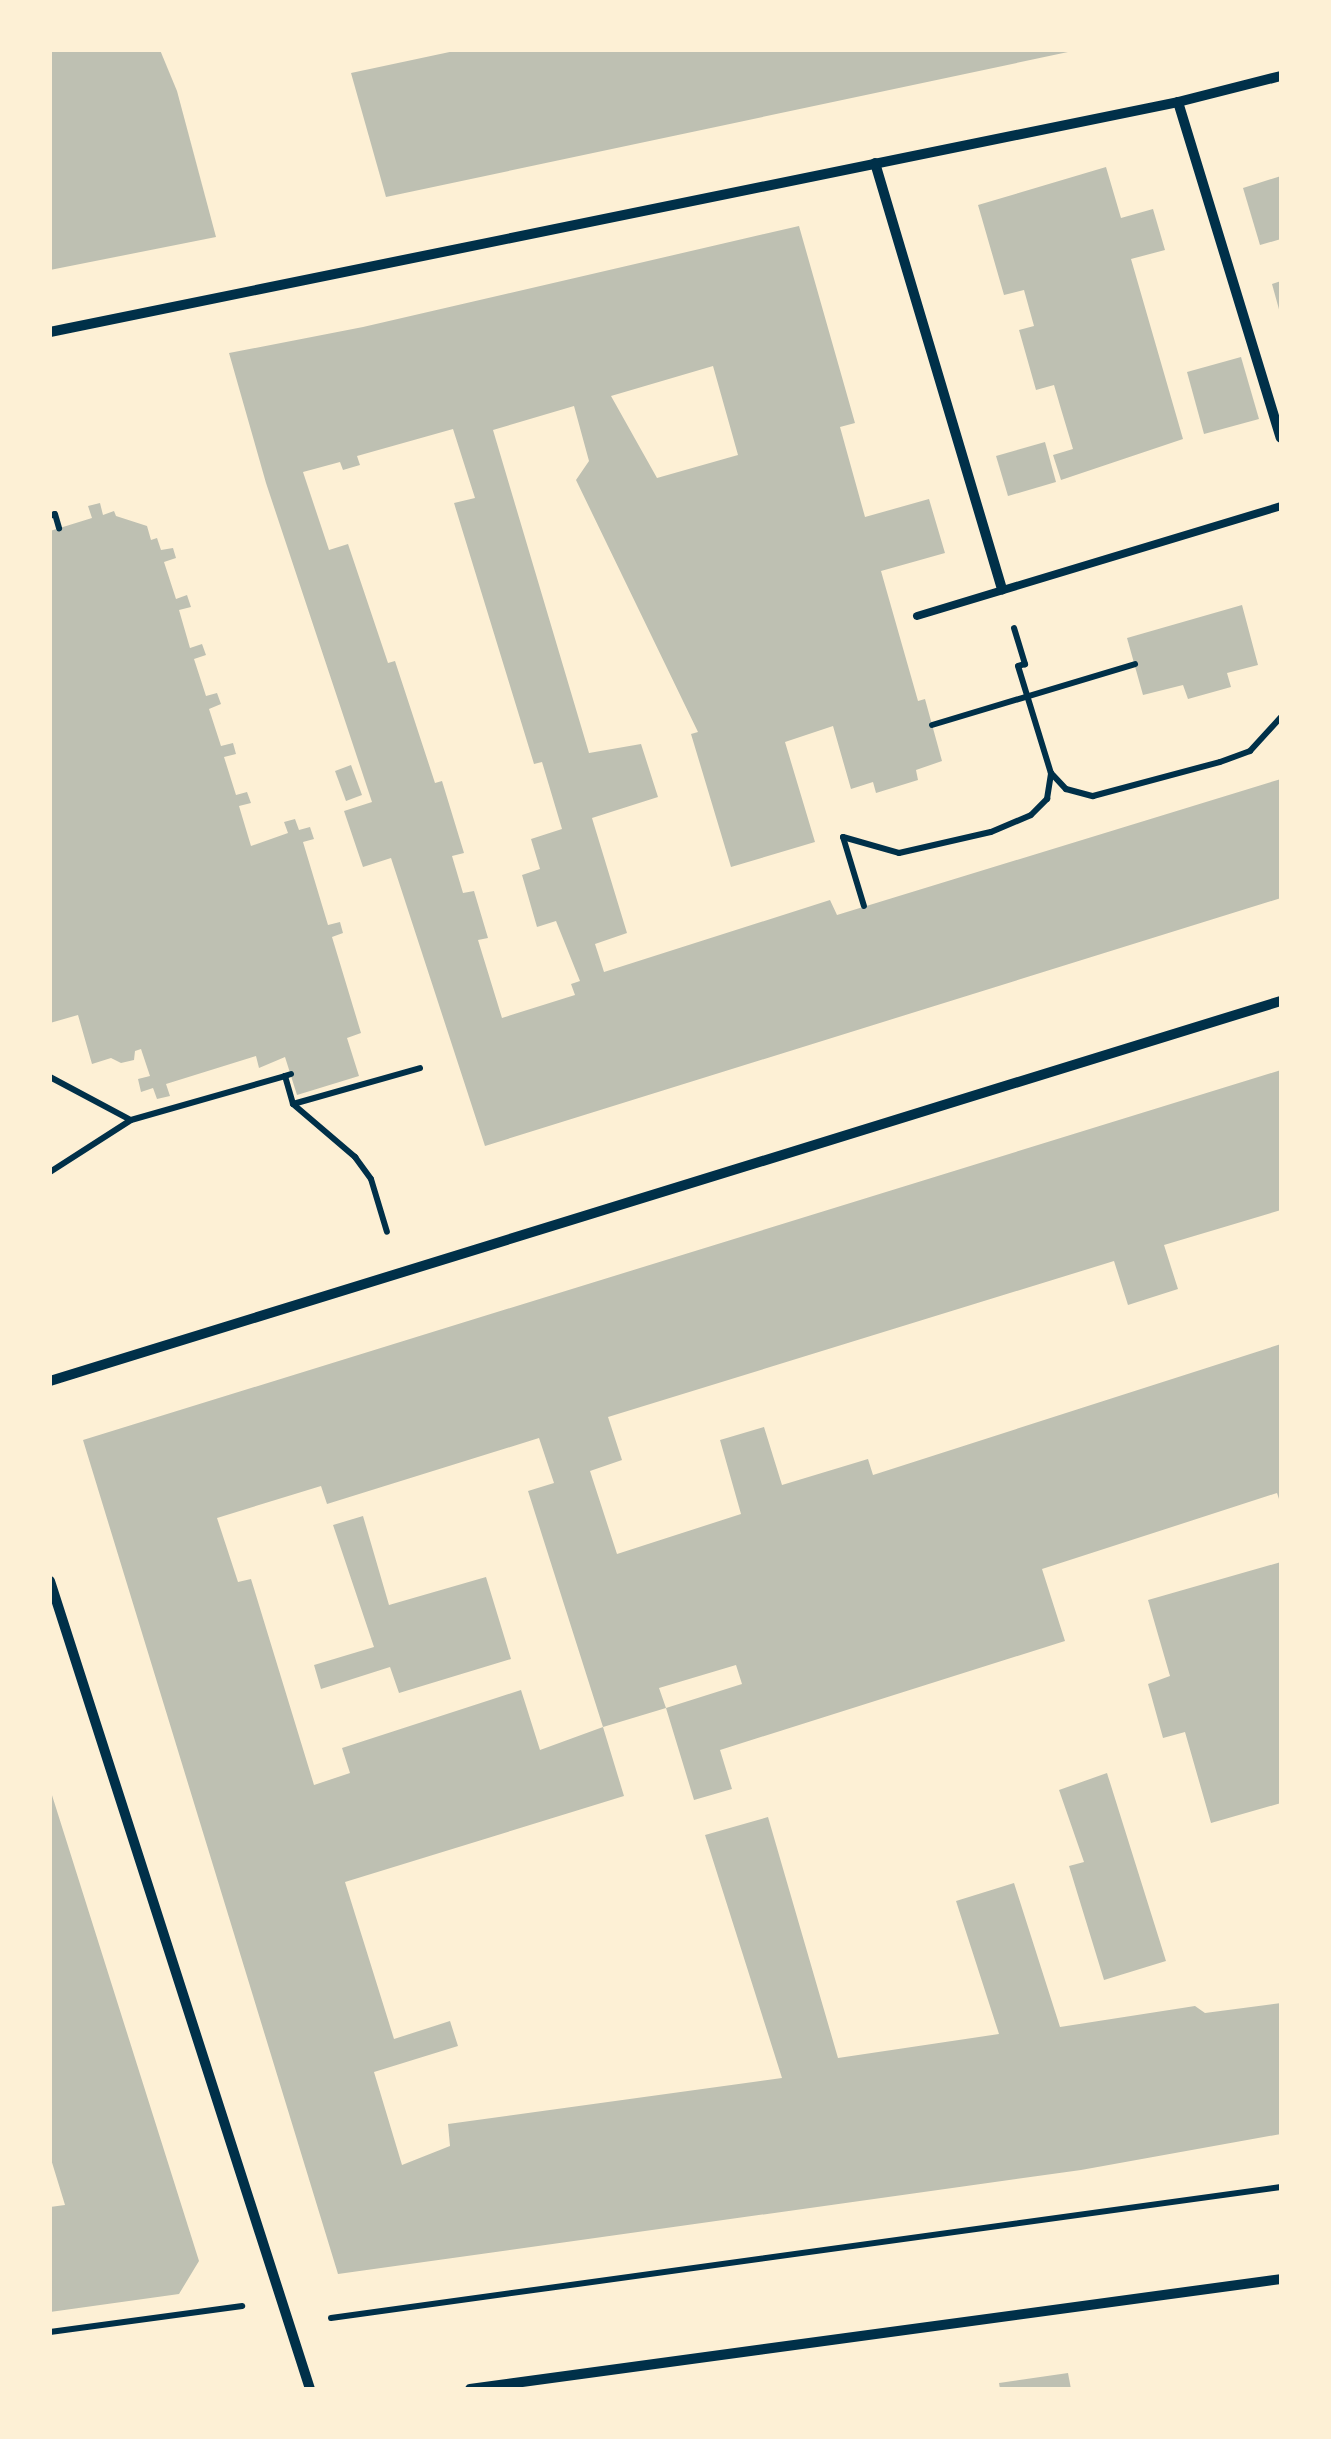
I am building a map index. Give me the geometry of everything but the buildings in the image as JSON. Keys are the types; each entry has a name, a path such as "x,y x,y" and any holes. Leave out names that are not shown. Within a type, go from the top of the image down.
{"street":[{"path":"50,332 1178,102 1281,76"},
{"path":"1178,102 1281,438"},
{"path":"875,163 1002,588"},
{"path":"50,1381 1281,1001"},
{"path":"50,1582 310,2389"},
{"path":"470,2389 1281,2279"}],"lane":[{"path":"917,616 1281,506"}],"path":[{"path":"50,516 55,514 59,528"},
{"path":"864,906 843,836 900,853 991,832 1031,816 1047,799 1050,772 1018,666 1026,664"},
{"path":"932,725 1135,664"},
{"path":"1050,772 1066,789 1093,796 1250,751 1281,718"},
{"path":"294,1104 420,1068"},
{"path":"50,1172 130,1120 288,1075 294,1104 355,1157 371,1180 400,1274"},
{"path":"50,1077 130,1120"},
{"path":"289,2323 1281,2187"},
{"path":"50,2332 282,2301"}]}
